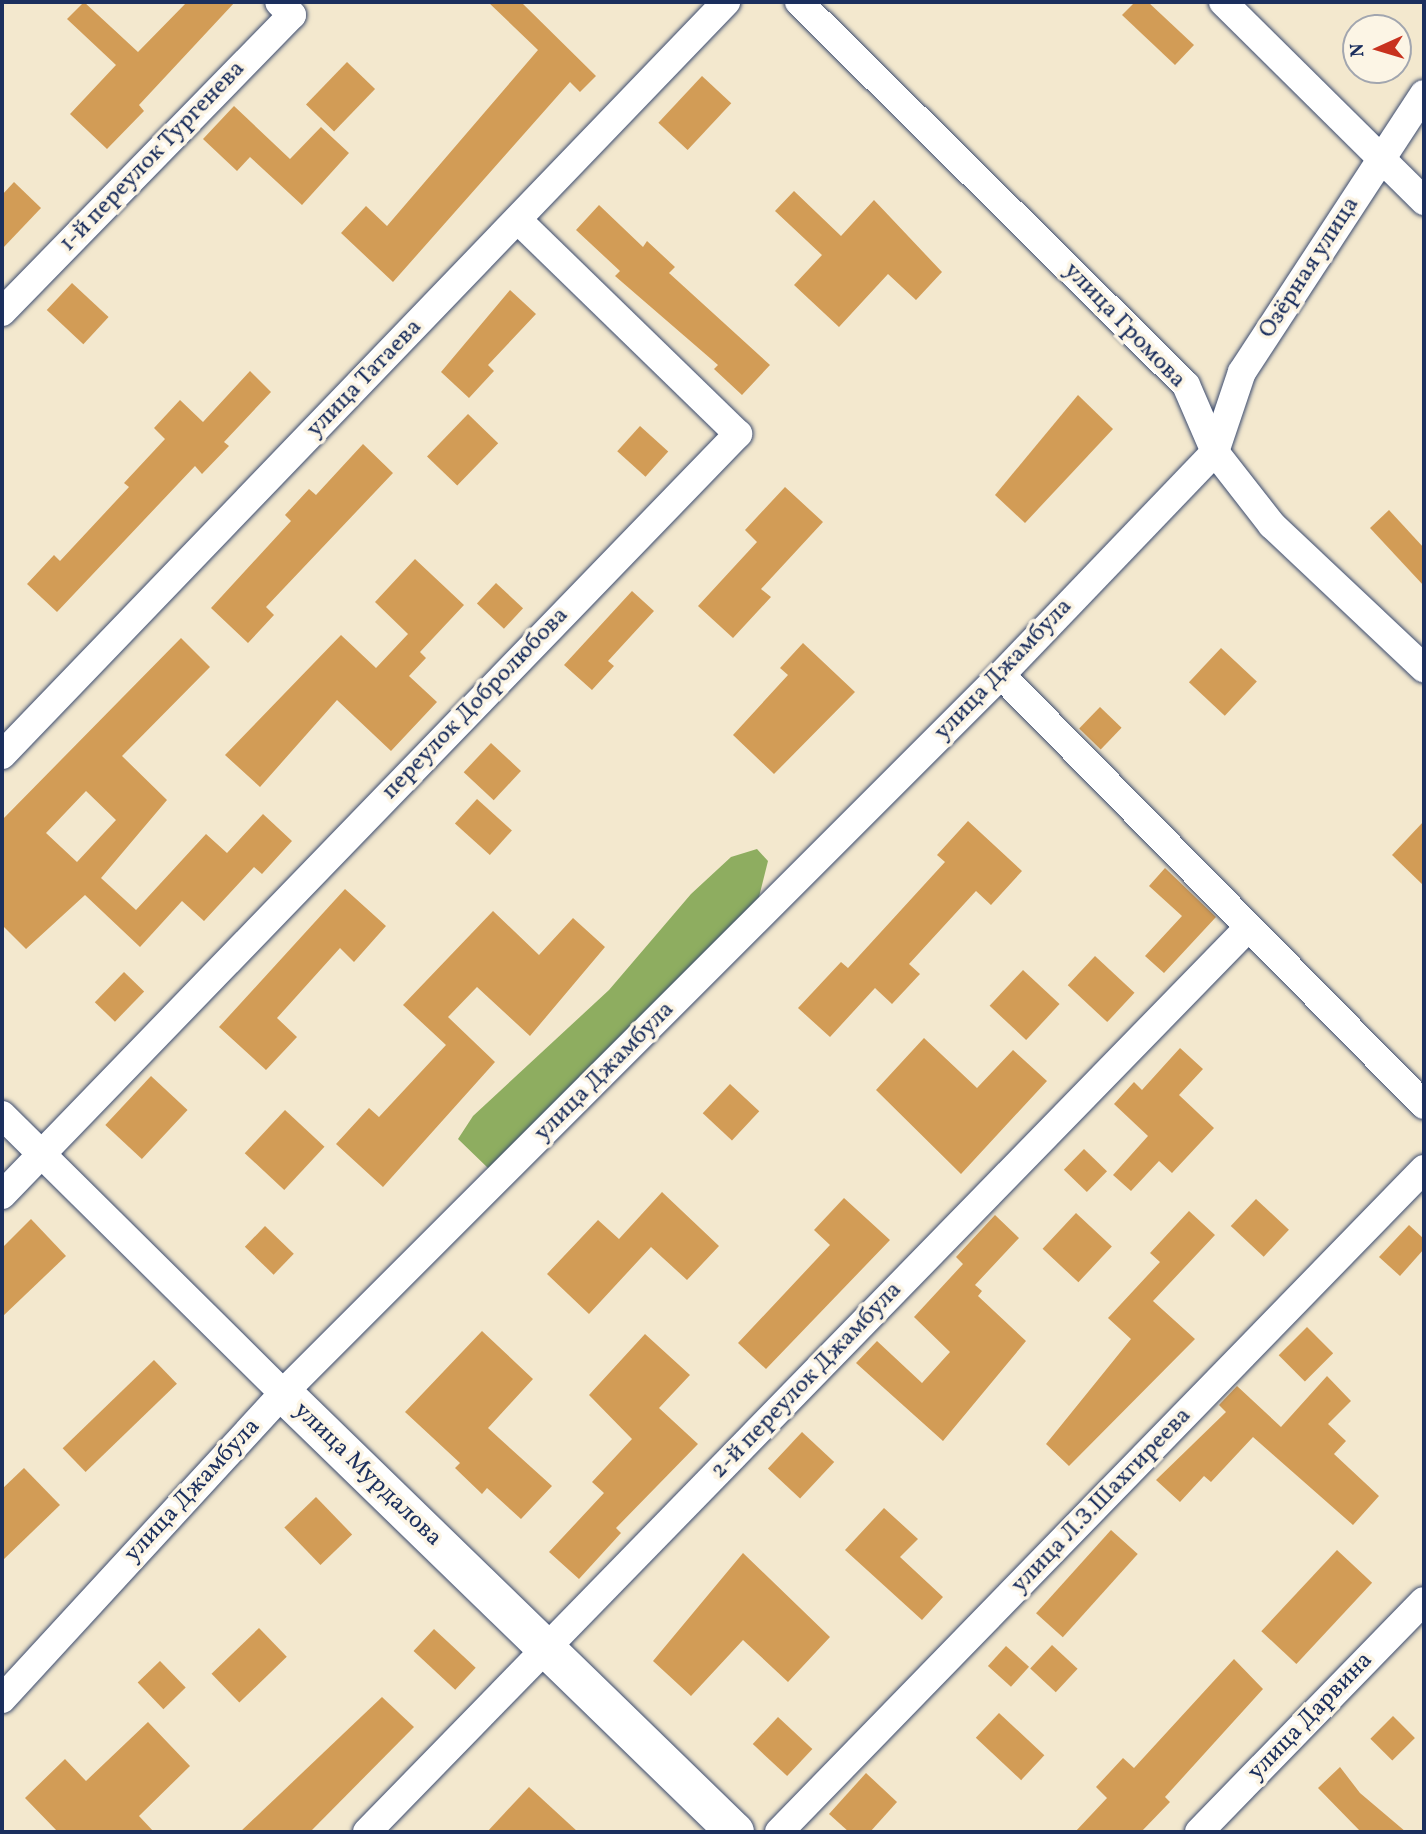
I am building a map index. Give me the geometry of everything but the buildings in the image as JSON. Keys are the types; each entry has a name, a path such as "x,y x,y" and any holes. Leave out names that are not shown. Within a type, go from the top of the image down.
{"street":[{"name":"1-й переулок Тургенева","path":"2,312 292,15 279,2"},
{"name":"улица Татаева","path":"2,755 726,2"},
{"name":"улица Громова","path":"799,2 1186,385 1215,452 1272,525 1424,668"},
{"path":"1223,2 1424,201"},
{"name":"Озёрная улица","path":"1215,452 1242,372 1424,94"},
{"name":"переулок Добролюбова","path":"2,1195 738,434 518,220"},
{"name":"улица Джамбула","path":"2,1699 283,1393 1001,675 1215,452"},
{"path":"1001,675 1246,930 1424,1105"},
{"name":"2-й переулок Джамбула","path":"367,1832 1246,930"},
{"name":"улица Мурдалова","path":"2,1115 283,1393 735,1832"},
{"name":"улица Л.З.Шахгиреева","path":"779,1832 1424,1169"},
{"name":"улица Дарвина","path":"1204,1830 1424,1601"}],"green space":[{"path":"757,849 768,861 758,901 489,1169 458,1139 473,1116 609,990 691,894 731,857"}]}
